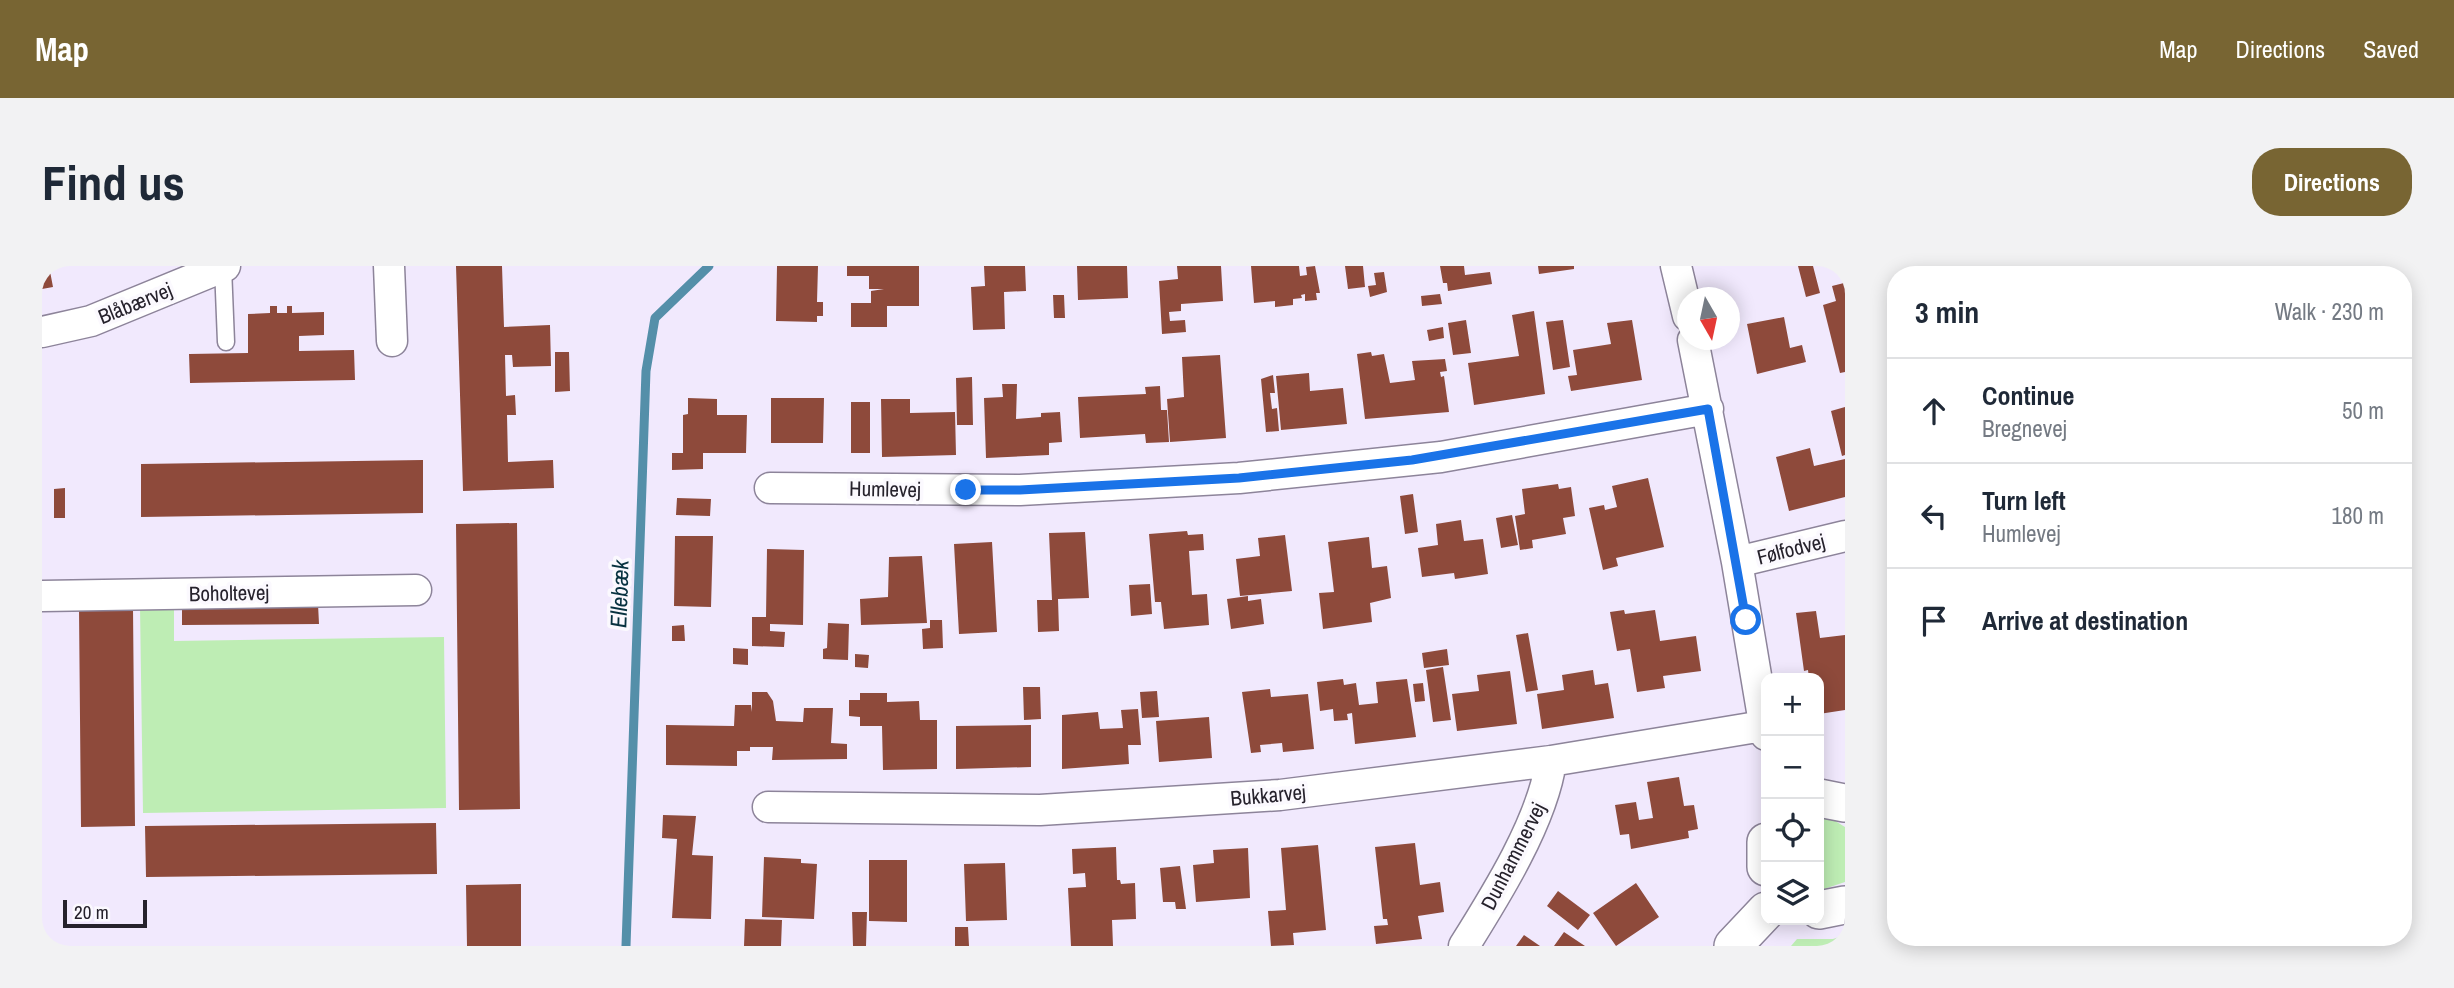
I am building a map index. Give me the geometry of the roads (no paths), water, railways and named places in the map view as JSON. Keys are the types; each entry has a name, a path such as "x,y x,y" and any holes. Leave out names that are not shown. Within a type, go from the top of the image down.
{"street":[{"path":"389,266 392,341"},
{"path":"1676,266 1681,287"},
{"name":"Blåbærvej","path":"42,332 91,321 224,267"},
{"path":"1695,350 1737,562 1761,706"},
{"name":"Humlevej","path":"769,488 1020,490 1239,478 1441,457 1708,409"},
{"name":"Følfodvej","path":"1737,562 1845,536"},
{"name":"Boholtevej","path":"42,596 416,590"},
{"name":"Bukkarvej","path":"768,807 1040,810 1280,795 1551,761 1761,731"},
{"name":"Dunhammervej","path":"1464,946 1510,869 1548,784 1551,761"},
{"path":"1824,798 1845,803"},
{"path":"1824,909 1845,905"},
{"path":"1733,946 1761,916"}],"lane":[{"path":"224,267 226,342"}],"waterway":[{"name":"Ellebæk","path":"626,946 646,371 655,318 709,266"}]}
